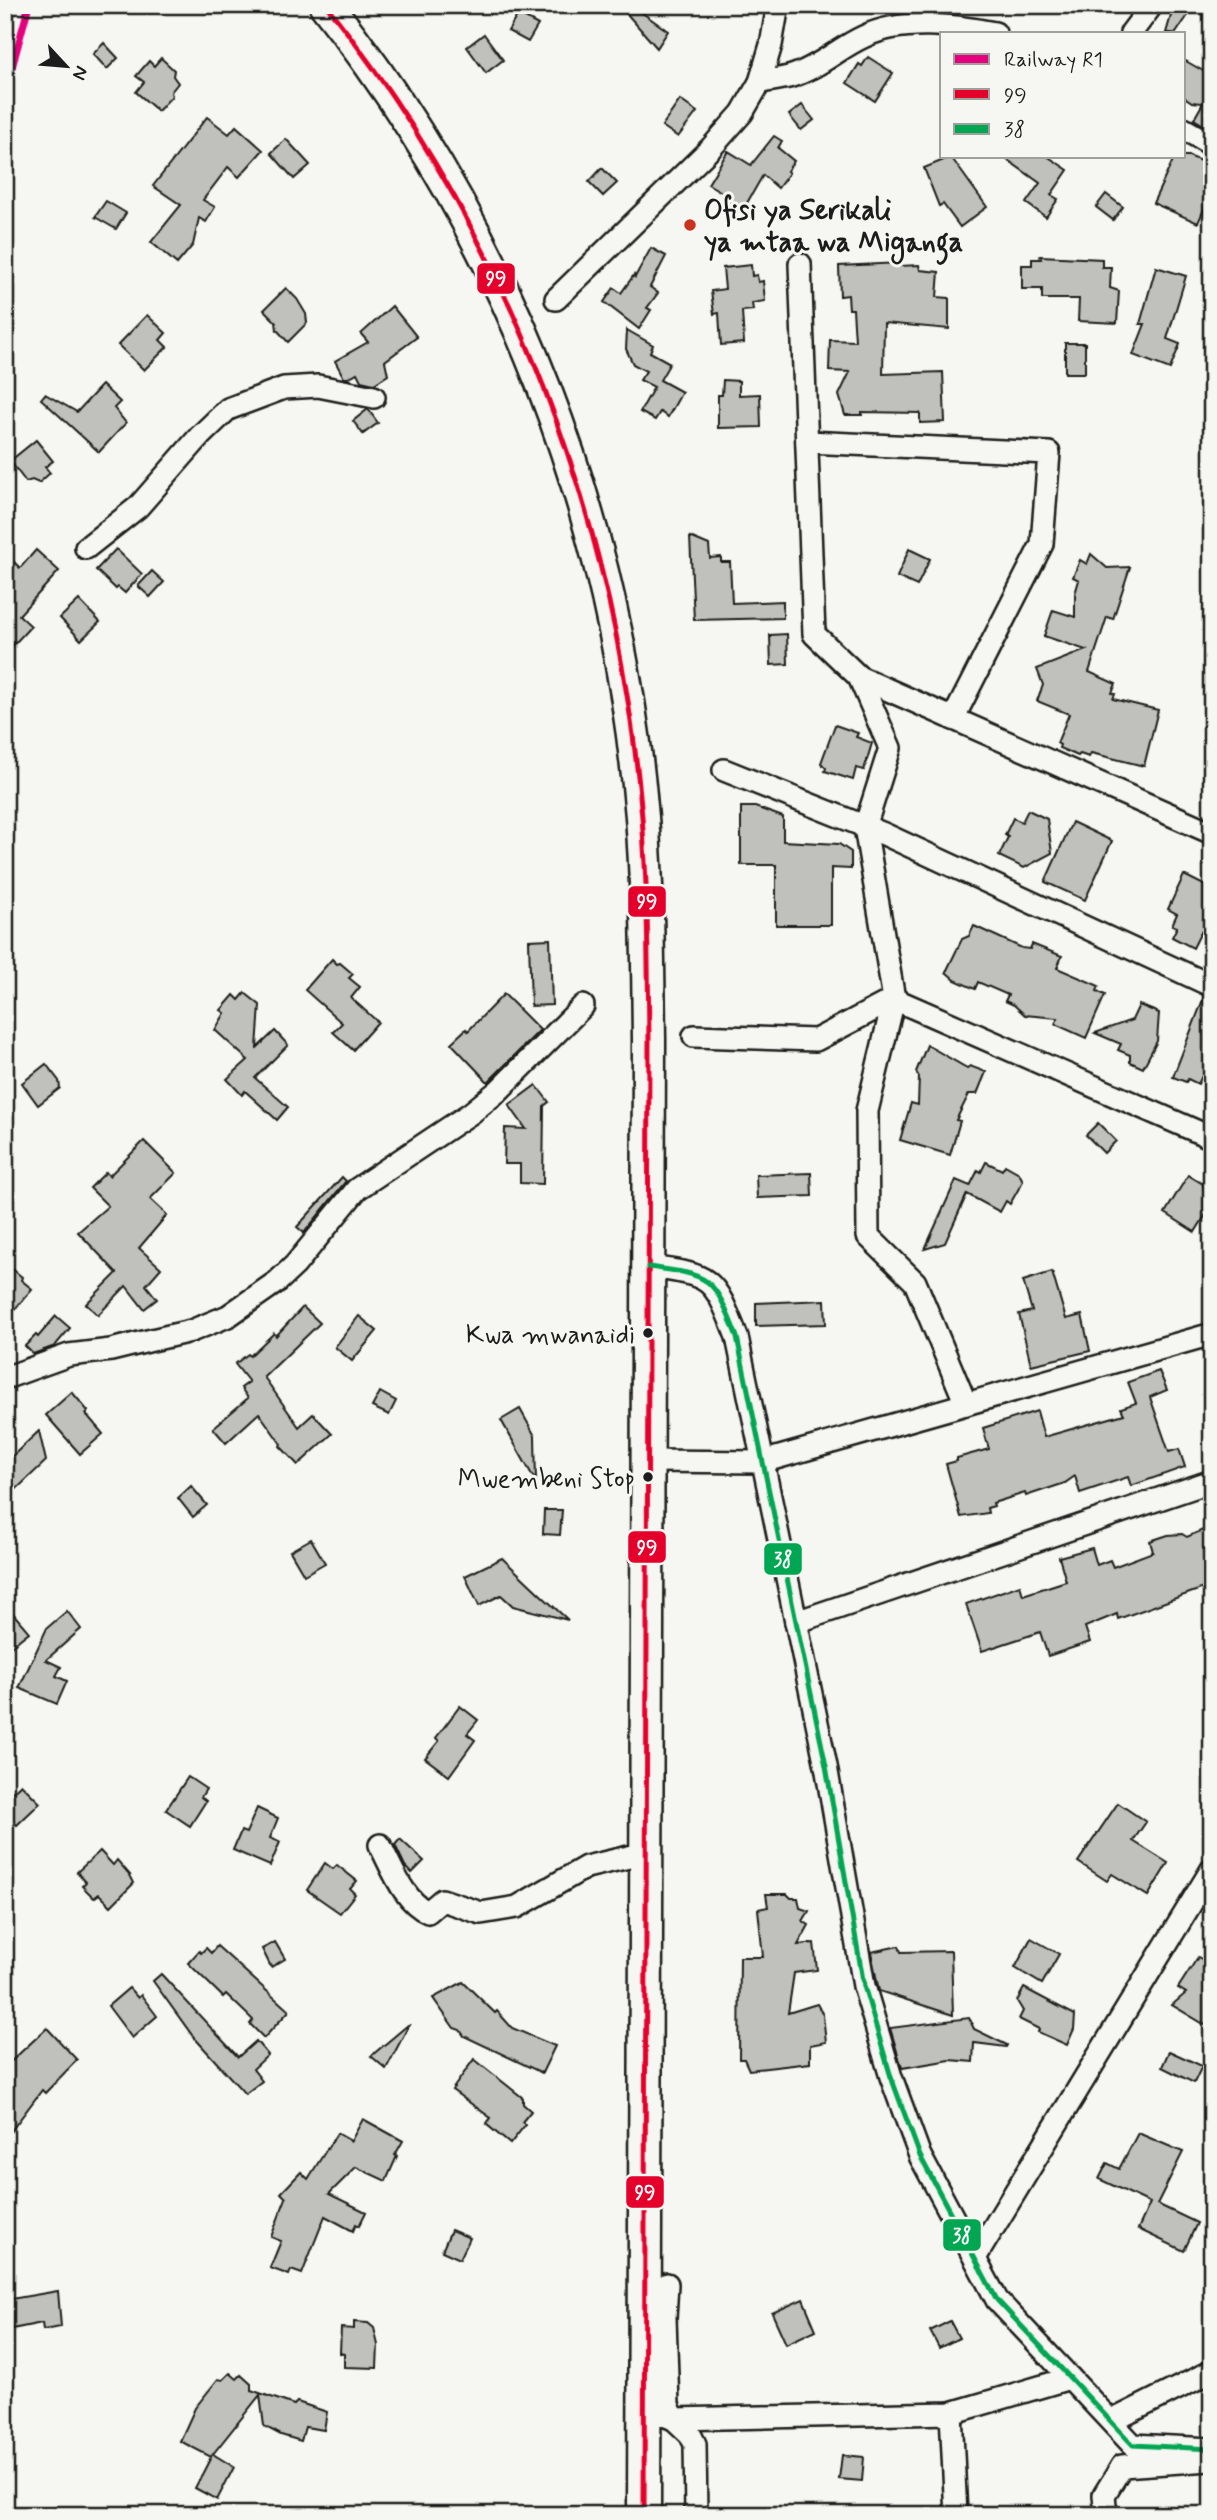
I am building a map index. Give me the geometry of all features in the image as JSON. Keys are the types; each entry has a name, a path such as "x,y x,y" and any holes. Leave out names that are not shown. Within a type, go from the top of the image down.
{"highway":[{"path":"326,5 364,54 428,151 476,235 530,348 568,450 593,533 617,638 631,726 642,817 649,1027 644,2515"}],"street":[{"path":"556,299 711,148 742,113 760,82 771,45 778,5"},
{"path":"1132,32 1152,5"},
{"path":"760,82 793,76 866,35 895,27 922,24 989,32"},
{"path":"1186,130 1212,145"},
{"path":"800,264 814,634 859,677 1212,833"},
{"path":"86,548 138,507 200,436 228,409 284,388 318,386 374,397"},
{"path":"807,442 1049,453 1042,544 953,719"},
{"path":"859,677 890,748 865,827 894,999 867,1111 868,1237 915,1282 965,1404"},
{"path":"724,769 865,827 1212,986"},
{"path":"694,1036 816,1040 894,999"},
{"path":"894,999 1212,1139"},
{"path":"5,1378 69,1355 111,1350 191,1331 228,1316 278,1281 295,1265 356,1189 471,1113 498,1091 583,1006"},
{"path":"648,1267 693,1273 713,1285 737,1337 826,1766 864,1986 891,2077 920,2156 997,2300 1133,2445 1212,2449"},
{"path":"647,1461 762,1462 1205,1336 1212,1337"},
{"path":"796,1622 1212,1481"},
{"path":"380,1845 414,1903 428,1912 442,1900 481,1913 517,1907 586,1867 646,1853"},
{"path":"975,2258 1212,1870"},
{"path":"667,2284 667,2405 674,2419 690,2434 695,2444 696,2515"},
{"path":"1112,2421 1212,2371"},
{"path":"645,2408 674,2419 951,2413 1070,2378"},
{"path":"951,2413 956,2515"},
{"path":"1106,2515 1104,2495 1122,2466 1212,2460"}],"building":[{"path":"619,5 631,5 668,31 657,48"},
{"path":"1174,5 1195,5 1177,32 1166,32"},
{"path":"518,14 538,25 528,42 508,31"},
{"path":"484,34 503,60 486,73 467,47"},
{"path":"104,43 118,58 107,69 93,54"},
{"path":"868,57 893,73 875,101 847,83 859,64 862,66"},
{"path":"161,58 174,70 173,76 178,83 171,92 172,96 158,111 136,92 144,82 136,76 149,61 154,66"},
{"path":"1186,61 1212,76 1212,130 1194,119 1203,103 1186,98"},
{"path":"680,100 697,112 678,137 662,126"},
{"path":"802,105 814,120 801,130 789,115"},
{"path":"207,117 229,134 236,126 263,150 239,177 228,167 203,200 215,207 206,222 199,218 193,245 177,264 151,242 181,205 153,186"},
{"path":"774,136 782,141 778,148 794,161 778,188 763,175 743,210 727,201 730,197 708,184 728,151 751,165"},
{"path":"286,139 310,165 294,179 271,153"},
{"path":"1189,156 1212,166 1212,191 1198,223 1153,203 1174,158"},
{"path":"952,158 987,207 960,227 943,204 939,206 924,168"},
{"path":"1005,158 1050,158 1068,170 1051,195 1058,199 1046,217 1026,203 1040,183"},
{"path":"602,168 617,183 603,196 589,182"},
{"path":"1106,194 1123,207 1113,220 1096,207"},
{"path":"106,201 126,213 116,229 95,217"},
{"path":"651,248 666,256 650,287 658,293 647,308 651,310 639,329 604,302 614,288 621,293 634,275 635,277"},
{"path":"1040,256 1102,259 1102,267 1111,267 1110,288 1119,291 1117,323 1078,321 1079,299 1042,299 1042,289 1022,289 1022,265 1032,265 1032,259 1041,259"},
{"path":"900,263 900,266 919,265 920,270 939,272 937,297 949,298 949,329 884,323 883,374 943,372 945,422 920,423 920,413 862,412 862,415 845,415 839,395 850,372 829,371 830,340 855,341 853,309 849,309 848,295 840,296 839,266"},
{"path":"751,265 752,276 757,275 758,282 763,281 765,301 752,303 753,310 742,311 744,343 721,345 719,313 714,314 711,291 725,289 723,268"},
{"path":"1156,267 1186,276 1167,339 1180,344 1170,369 1133,355 1145,324 1140,324"},
{"path":"286,288 306,314 307,323 288,342 277,330 276,322 264,310"},
{"path":"392,306 417,337 385,361 388,375 374,384 361,381 357,373 344,378 335,361 368,342 361,334"},
{"path":"147,315 166,333 160,340 167,347 144,370 118,345"},
{"path":"627,330 653,345 650,352 670,363 660,380 682,392 668,417 660,412 655,420 640,412 654,387 640,380 646,371 633,364 626,349"},
{"path":"1065,343 1085,343 1085,373 1065,373"},
{"path":"723,380 739,381 739,395 760,394 761,427 718,428 718,395 722,395"},
{"path":"102,385 120,402 114,408 126,423 99,452 41,399 45,394 77,412"},
{"path":"368,409 378,423 363,434 353,421"},
{"path":"36,440 53,461 45,467 50,473 39,483 32,480 26,482 10,461"},
{"path":"690,537 709,545 710,558 721,557 721,562 730,562 732,603 783,601 783,618 694,620"},
{"path":"116,549 142,574 125,593 118,587 116,589 96,570"},
{"path":"909,549 930,559 917,586 897,577"},
{"path":"36,550 59,571 19,615 31,626 5,654 5,553 20,568"},
{"path":"1091,554 1107,568 1130,567 1113,619 1107,617 1089,672 1116,684 1112,693 1115,694 1113,699 1158,710 1144,766 1091,753 1089,757 1080,754 1078,756 1059,748 1057,743 1069,714 1037,701 1043,685 1037,669 1086,650 1044,636 1053,610 1075,617 1075,594 1079,580 1073,577 1080,560 1087,564"},
{"path":"152,571 164,582 150,597 138,586"},
{"path":"79,600 100,622 81,640 60,618"},
{"path":"787,634 788,664 771,665 770,635"},
{"path":"835,725 858,733 856,737 872,743 864,770 856,768 853,780 825,771 826,768 821,763"},
{"path":"741,807 755,807 783,817 783,841 839,844 851,852 851,869 831,868 831,925 776,925 776,865 741,865"},
{"path":"1028,810 1047,819 1052,853 1024,868 999,856 1013,818 1022,822"},
{"path":"1072,822 1112,841 1085,900 1045,882"},
{"path":"1184,875 1208,887 1206,897 1212,900 1212,922 1206,935 1201,932 1193,948 1172,937 1177,927 1172,925 1177,914 1168,909"},
{"path":"974,926 1022,948 1030,949 1032,944 1062,956 1057,968 1099,986 1097,991 1105,995 1086,1038 1055,1024 1058,1018 1025,1015 1005,1001 1008,995 978,982 975,989 955,980 946,972 962,939 969,936"},
{"path":"550,939 552,1005 531,1006 529,940"},
{"path":"332,959 353,974 349,978 360,987 351,998 378,1022 353,1050 333,1032 342,1023 305,990"},
{"path":"245,993 260,1005 257,1048 275,1031 288,1045 255,1078 288,1107 277,1120 245,1091 242,1095 227,1079 248,1060 215,1030 225,1013 221,1010 234,995 239,1000"},
{"path":"504,994 540,1030 488,1082 451,1043 466,1029 468,1031"},
{"path":"1204,997 1212,999 1212,1063 1198,1084 1188,1079 1186,1082 1173,1077"},
{"path":"1139,1005 1159,1013 1157,1041 1143,1068 1130,1062 1130,1055 1118,1050 1121,1044 1095,1033 1132,1020"},
{"path":"927,1045 967,1068 970,1066 986,1072 977,1094 969,1094 956,1120 960,1121 950,1155 900,1140 911,1103 918,1105 919,1077 916,1072"},
{"path":"46,1064 59,1081 60,1088 38,1105 22,1083"},
{"path":"536,1085 549,1102 544,1106 543,1184 520,1183 520,1164 504,1164 505,1128 526,1129 509,1105"},
{"path":"1098,1123 1116,1141 1104,1153 1086,1135"},
{"path":"144,1141 176,1173 150,1199 167,1215 139,1248 161,1268 146,1285 157,1299 144,1309 126,1286 98,1315 86,1304 117,1273 78,1232 108,1206 90,1188 106,1172 109,1176"},
{"path":"986,1162 1002,1170 1005,1165 1019,1173 1023,1181 1010,1204 1006,1201 1000,1212 967,1194 945,1243 925,1249 956,1180 970,1186 978,1170 981,1172"},
{"path":"811,1173 812,1196 757,1198 756,1175"},
{"path":"1188,1175 1203,1184 1204,1189 1212,1194 1212,1205 1195,1232 1165,1213"},
{"path":"342,1177 346,1181 304,1233 297,1227"},
{"path":"5,1263 32,1289 5,1321"},
{"path":"1052,1272 1066,1319 1082,1315 1090,1351 1031,1365 1019,1314 1032,1311 1023,1281"},
{"path":"825,1300 826,1324 756,1326 756,1303"},
{"path":"303,1307 320,1323 264,1377 299,1427 313,1414 332,1434 298,1465 280,1446 259,1413 226,1443 213,1428 248,1398 241,1388 249,1382 235,1364 248,1354 250,1356 274,1333 276,1336"},
{"path":"56,1316 70,1328 55,1346 33,1354 25,1346 36,1335 38,1337"},
{"path":"359,1316 377,1331 352,1361 335,1347"},
{"path":"1159,1371 1167,1390 1150,1397 1169,1452 1179,1449 1185,1467 1131,1486 1128,1477 1080,1493 1075,1476 1065,1483 1026,1496 1025,1493 993,1503 994,1506 987,1508 988,1513 961,1517 946,1464 989,1449 983,1428 1037,1411 1044,1437 1124,1414 1121,1408 1136,1403 1128,1382"},
{"path":"72,1392 103,1434 80,1454 46,1415"},
{"path":"380,1392 396,1401 389,1415 372,1407"},
{"path":"520,1409 535,1436 536,1482 501,1420"},
{"path":"39,1431 46,1461 5,1500 5,1463"},
{"path":"191,1486 207,1505 193,1517 178,1498"},
{"path":"544,1510 562,1510 560,1535 543,1534"},
{"path":"1212,1526 1212,1585 1118,1619 1117,1614 1085,1627 1090,1642 1048,1656 1040,1632 982,1651 966,1604 1020,1585 1023,1595 1066,1581 1059,1557 1092,1548 1097,1565 1110,1560 1113,1567 1153,1552 1150,1541 1168,1535 1182,1534 1187,1537"},
{"path":"311,1539 325,1563 304,1575 290,1551"},
{"path":"502,1558 568,1620 513,1606 501,1595 479,1606 465,1576"},
{"path":"5,1604 29,1632 5,1651"},
{"path":"67,1611 81,1629 46,1660 61,1667 56,1676 67,1681 57,1704 19,1688 47,1628"},
{"path":"460,1706 478,1720 467,1734 475,1740 449,1776 425,1758 439,1741 436,1738"},
{"path":"188,1777 206,1789 201,1797 206,1801 190,1826 166,1810"},
{"path":"21,1784 40,1803 17,1825 5,1813 5,1799"},
{"path":"1118,1803 1146,1822 1133,1841 1168,1863 1148,1896 1112,1874 1107,1881 1078,1862"},
{"path":"257,1808 278,1818 270,1838 280,1842 270,1866 233,1850 241,1831 246,1833"},
{"path":"400,1839 424,1861 412,1873 405,1866 395,1845"},
{"path":"100,1851 113,1865 117,1860 134,1883 111,1906 99,1894 94,1898 82,1886 86,1882 77,1872"},
{"path":"325,1863 333,1869 337,1865 357,1881 350,1889 355,1894 340,1913 307,1890"},
{"path":"766,1894 787,1894 791,1898 798,1898 800,1908 809,1911 803,1921 809,1925 798,1945 814,1943 817,1970 794,1973 788,2013 817,2004 823,2015 826,2042 810,2045 810,2063 749,2070 744,2059 739,2059 740,1957 763,1957 758,1909 768,1907"},
{"path":"1031,1938 1059,1954 1042,1984 1015,1968"},
{"path":"275,1942 285,1959 271,1967 262,1949"},
{"path":"217,1946 289,2011 264,2038 250,2024 253,2020 226,1994 223,1997 188,1963 199,1951 201,1953 206,1948 211,1953"},
{"path":"899,1946 901,1952 951,1951 953,2015 879,1991 871,1952"},
{"path":"1198,1957 1212,1965 1212,2029 1172,2005 1186,1993 1178,1988"},
{"path":"161,1974 238,2057 256,2041 268,2055 253,2069 262,2081 245,2094 192,2035 153,1981"},
{"path":"463,1982 495,2013 497,2011 512,2028 555,2046 542,2073 464,2036 460,2030 454,2028 433,1998"},
{"path":"129,1988 138,1998 141,1995 157,2016 132,2038 108,2006"},
{"path":"1024,1988 1075,2015 1074,2029 1067,2045 1038,2032 1039,2029 1019,2019 1023,2011 1017,2001"},
{"path":"969,2018 974,2029 1007,2045 1006,2047 974,2043 973,2062 950,2060 902,2068 890,2028"},
{"path":"409,2025 386,2069 371,2056"},
{"path":"47,2028 77,2060 45,2093 42,2090 5,2139 5,2067"},
{"path":"1169,2051 1202,2066 1194,2083 1162,2067"},
{"path":"474,2059 523,2098 523,2104 531,2111 522,2122 525,2125 510,2144 486,2124 491,2118 452,2090"},
{"path":"363,2119 403,2141 386,2181 356,2167 329,2194 366,2212 359,2226 356,2224 353,2231 325,2216 302,2274 291,2270 289,2275 270,2268 281,2241 271,2237 286,2198 281,2193 301,2172 308,2179 337,2133 351,2141"},
{"path":"1138,2133 1183,2152 1157,2204 1197,2223 1184,2251 1138,2229 1150,2203 1099,2179 1107,2163 1119,2169"},
{"path":"451,2230 470,2238 460,2259 442,2251"},
{"path":"58,2291 61,2327 43,2330 42,2323 12,2329 8,2315 5,2316 5,2300"},
{"path":"803,2299 816,2330 786,2344 772,2313"},
{"path":"950,2321 959,2338 939,2348 930,2331"},
{"path":"354,2322 368,2323 374,2328 378,2345 377,2368 344,2367 344,2354 340,2353 341,2328 354,2329"},
{"path":"230,2373 237,2379 241,2375 251,2384 251,2390 294,2405 297,2402 327,2412 324,2430 305,2427 301,2441 264,2426 260,2395 213,2454 234,2467 217,2500 195,2488 211,2457 180,2441 195,2408 218,2379 223,2380"},
{"path":"842,2455 864,2457 862,2481 839,2479"}],"rail line":[{"name":"R1","path":"5,93 29,5"}],"transit line":[{"name":"99","path":"326,5 392,95 450,189 501,287 544,388 580,492 608,598 629,707 644,845 649,1040 644,2515"},
{"name":"38","path":"648,1267 686,1273 708,1282 722,1301 737,1337 826,1766 864,1986 891,2077 920,2156 997,2300 1133,2445 1212,2449"}],"place":[{"name":"Ofisi ya Serikali ya mtaa wa Miganga","path":"690,225"},
{"name":"Kwa mwanaidi","path":"648,1333"},
{"name":"Mwembeni Stop","path":"648,1477"}]}
